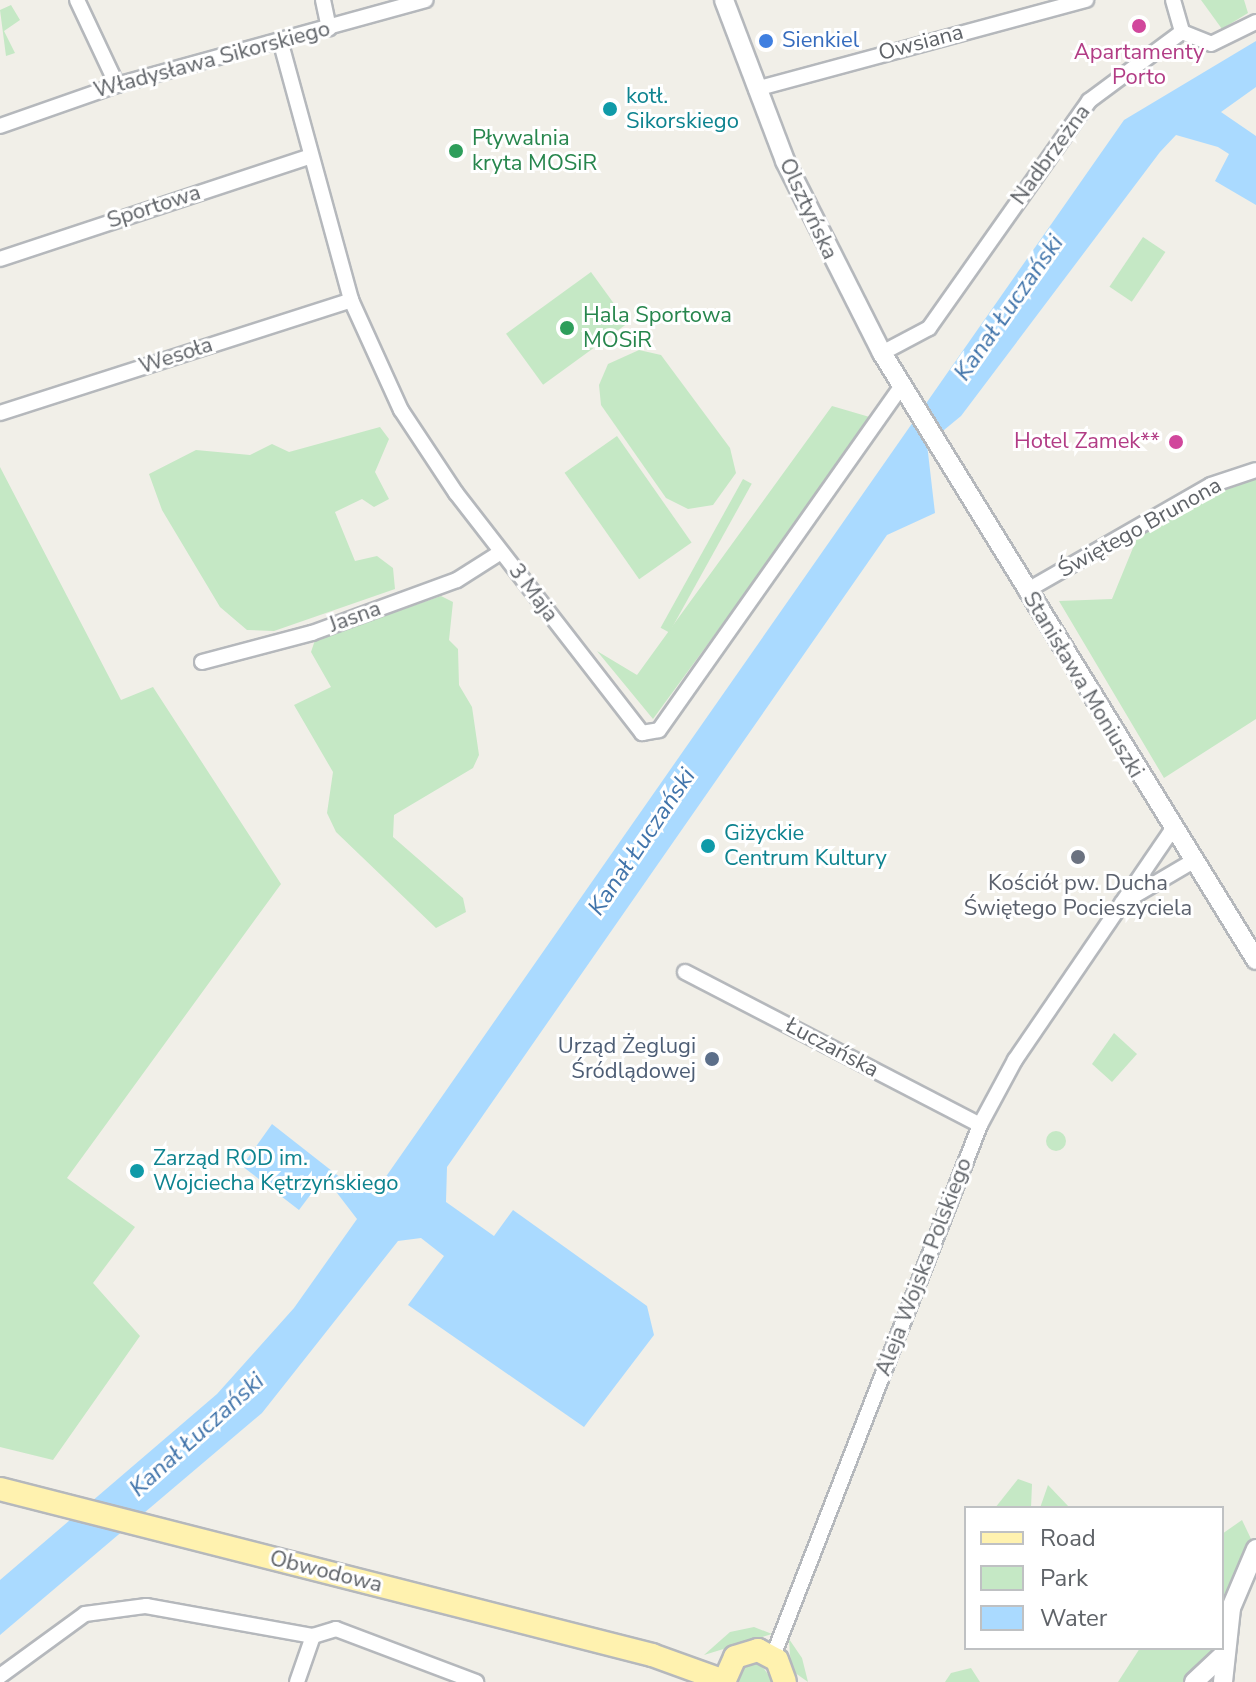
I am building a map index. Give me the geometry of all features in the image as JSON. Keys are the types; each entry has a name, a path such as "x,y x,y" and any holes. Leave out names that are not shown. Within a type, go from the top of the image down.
{"main road":[{"name":"Obwodowa","path":"11,1492 726,1675"},
{"path":"726,1675 750,1650 773,1656 789,1680"}],"street":[{"path":"77,0 117,85"},
{"path":"323,0 329,28"},
{"name":"Władysława Sikorskiego","path":"0,126 117,85 425,0"},
{"name":"Olsztyńska","path":"724,0 756,89 824,246 913,409"},
{"name":"Owsiana","path":"756,89 1086,0"},
{"path":"1173,0 1182,32 1211,44 1256,22"},
{"name":"Nadbrzeżna","path":"882,353 929,328 1089,101 1182,32"},
{"name":"3 Maja","path":"280,40 309,157 351,300 412,429 634,727 648,734 659,730 901,387"},
{"name":"Sportowa","path":"0,259 309,157"},
{"name":"Wesoła","path":"0,413 351,300"},
{"name":"Stanisława Moniuszki","path":"913,409 945,455 1190,863 1256,960"},
{"name":"Świętego Brunona","path":"1026,591 1211,485 1256,470"},
{"name":"Jasna","path":"202,662 312,633 457,580 501,552"},
{"name":"Aleja Wojska Polskiego","path":"773,1656 980,1125 1015,1060 1171,831"},
{"name":"Aleja Wojska Polskiego","path":"1122,903 1190,863"},
{"name":"Łuczańska","path":"685,972 980,1125"},
{"path":"1224,1647 1238,1587 1256,1549"},
{"path":"0,1676 54,1632 103,1608 162,1608 313,1636 336,1629 476,1682"},
{"path":"297,1682 313,1636"},
{"path":"1223,1650 1223,1682"},
{"path":"1194,1682 1222,1656"}],"green space":[{"path":"1201,0 1244,0 1248,13 1222,29"},
{"path":"11,5 20,20 4,31 15,53 6,56 0,10"},
{"path":"1143,237 1165,252 1132,302 1109,287"},
{"name":"Hala Sportowa MOSiR","path":"591,272 628,323 543,385 506,334"},
{"path":"639,350 661,355 730,448 736,473 713,505 688,509 666,498 601,405 599,385 608,364"},
{"path":"832,406 873,418 653,719 597,651 637,675"},
{"path":"380,427 389,439 375,472 389,499 374,507 362,499 335,512 355,561 377,556 393,568 395,589 274,631 247,630 220,607 162,510 149,474 196,450 250,455 272,444 289,452"},
{"path":"617,436 692,542 639,579 565,473"},
{"path":"0,467 121,700 153,687 281,884 67,1178 135,1227 93,1283 140,1336 53,1460 0,1447"},
{"path":"1256,477 1256,719 1164,778 1059,601 1112,599 1137,538 1219,489"},
{"path":"743,479 752,484 669,633 661,628"},
{"path":"441,596 453,602 449,640 458,649 459,685 472,707 479,755 473,768 394,815 393,837 463,898 466,912 436,928 336,832 327,813 333,772 294,705 331,687 311,652 315,640"},
{"path":"1114,1033 1137,1054 1112,1082 1092,1064"},
{"path":"1056,1131 1063,1134 1066,1141 1063,1148 1056,1151 1049,1148 1046,1141 1049,1134"},
{"path":"1018,1479 1032,1484 1031,1506 997,1506"},
{"path":"1048,1485 1068,1506 1041,1506"},
{"path":"1242,1520 1252,1541 1224,1604 1224,1533"},
{"path":"754,1627 772,1634 704,1655 730,1632"},
{"path":"789,1639 802,1658 808,1682 791,1670"},
{"path":"1139,1650 1212,1650 1188,1682 1118,1682"},
{"path":"758,1661 774,1682 734,1682 741,1666"},
{"path":"971,1668 980,1682 945,1682 951,1673"}],"water":[{"name":"Kanał Łuczański","path":"1256,41 1256,87 1221,112 1256,136 1256,205 1215,181 1229,154 1218,147 1176,135 1160,152 961,416 927,444 935,513 887,535 447,1167 446,1202 494,1236 513,1210 647,1306 654,1335 584,1427 408,1305 444,1256 421,1238 398,1241 262,1413 0,1635 0,1580 217,1394 294,1308 357,1219 334,1189 314,1190 299,1210 242,1166 272,1124 360,1193 378,1188 1124,120"}],"place":[{"name":"Apartamenty Porto","path":"1139,26"},
{"name":"Sienkiel","path":"766,41"},
{"name":"kotł. Sikorskiego","path":"610,109"},
{"name":"Pływalnia kryta MOSiR","path":"456,151"},
{"name":"Hala Sportowa MOSiR","path":"567,328"},
{"name":"Hotel Zamek**","path":"1176,442"},
{"name":"Giżyckie Centrum Kultury","path":"708,846"},
{"name":"Kościół pw. Ducha Świętego Pocieszyciela","path":"1078,857"},
{"name":"Urząd Żeglugi Śródlądowej","path":"712,1059"},
{"name":"Zarząd ROD im. Wojciecha Kętrzyńskiego","path":"137,1171"}]}
